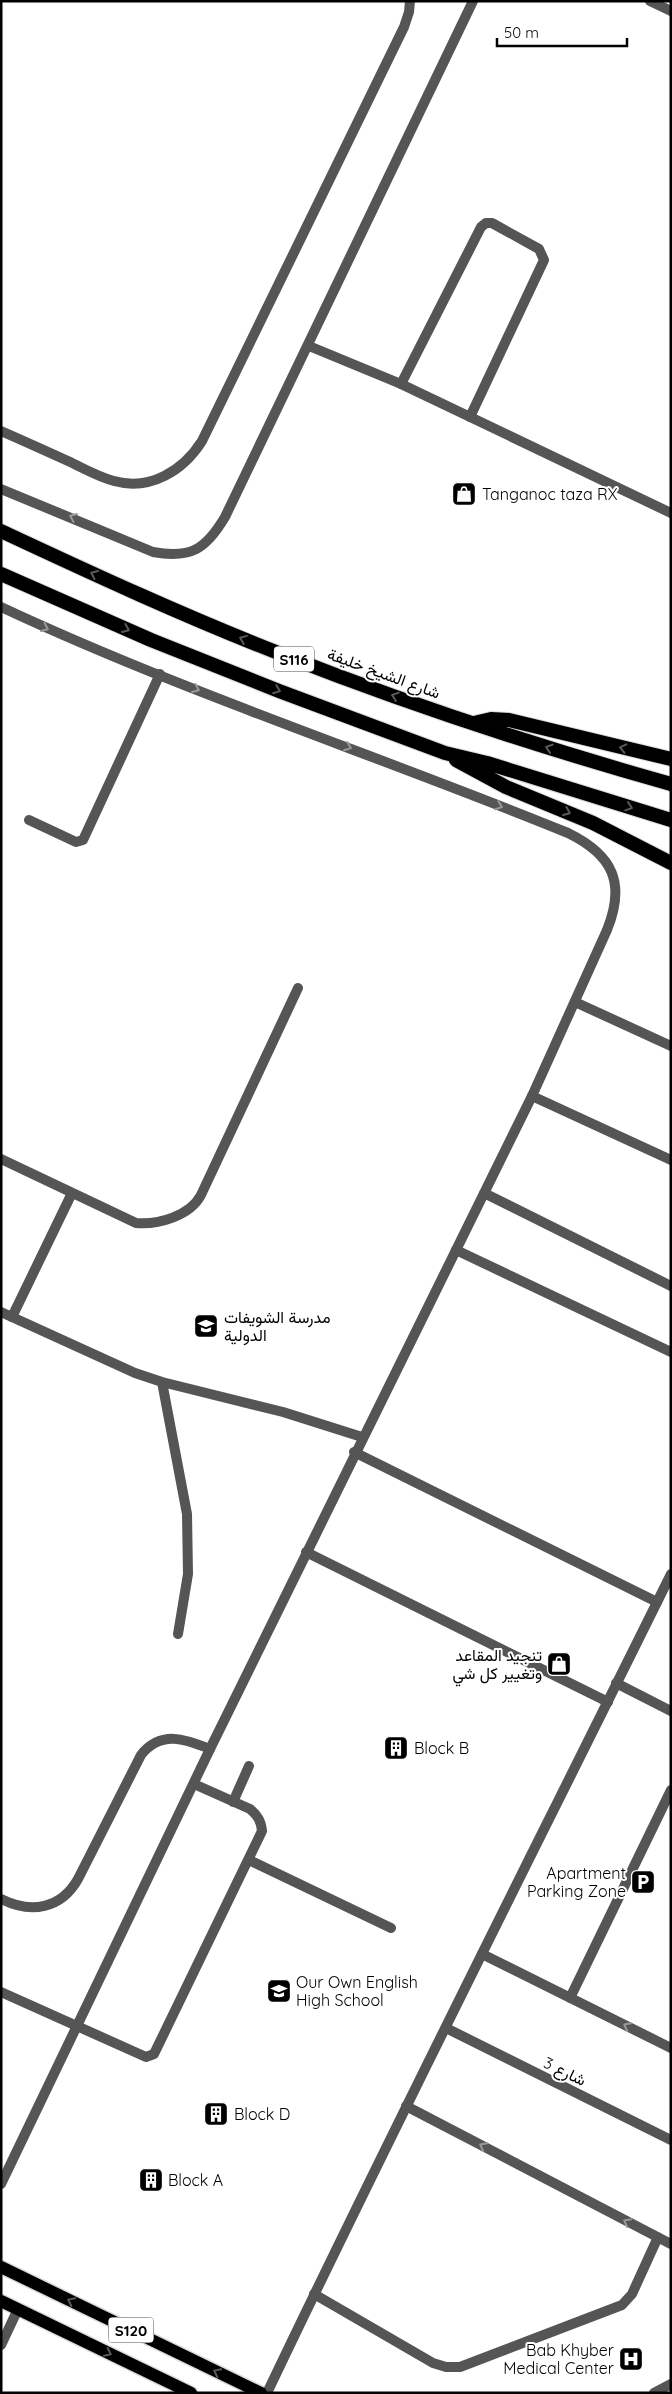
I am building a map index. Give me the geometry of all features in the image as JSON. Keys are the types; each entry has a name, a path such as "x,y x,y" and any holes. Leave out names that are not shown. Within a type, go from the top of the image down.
{"highway":[{"name":"شارع الشيخ خليفة","path":"1,531 175,610 272,651 473,723 596,763 671,784"},
{"name":"S116","path":"1,574 151,640 445,753 671,820"},
{"path":"473,723 491,719 509,720 671,759"},
{"path":"445,753 484,776 593,823 671,863"}],"main road":[{"name":"S120","path":"1,2268 261,2393"},
{"name":"S120","path":"1,2301 192,2393"}],"street":[{"path":"1,431 102,476 125,483 151,482 176,471 186,462 202,441 400,36 407,20 410,1"},
{"path":"1,489 153,552 170,555 184,554 197,549 213,537 225,517 308,346 473,1"},
{"path":"650,1 671,11"},
{"path":"401,384 480,227 486,223 492,223 538,249 544,260 470,417"},
{"path":"308,346 401,384 671,513"},
{"path":"1,607 58,633 160,674 548,825 586,842 601,854 611,871 616,891 615,911 532,1096 354,1452 2,2181"},
{"path":"29,820 76,842 83,840 160,674"},
{"path":"1,1159 128,1220 144,1224 182,1214 196,1203 298,988"},
{"path":"575,1002 671,1046"},
{"path":"532,1096 671,1160"},
{"path":"484,1193 671,1286"},
{"path":"12,1317 72,1194"},
{"path":"456,1250 671,1352"},
{"path":"1,1312 106,1361 162,1382 283,1412 362,1438"},
{"path":"162,1382 187,1514 188,1574 178,1634"},
{"path":"354,1452 657,1602"},
{"path":"306,1552 608,1702"},
{"path":"267,2393 406,2106 671,1574"},
{"path":"616,1683 671,1711"},
{"path":"1,1899 17,1906 36,1908 54,1903 69,1892 78,1879 142,1754 147,1748 162,1739 171,1738 189,1740 210,1749"},
{"path":"233,1802 249,1766"},
{"path":"1,1992 146,2057 154,2054 262,1831 261,1822 257,1815 194,1784"},
{"path":"570,1998 670,1795"},
{"path":"249,1860 391,1928"},
{"path":"482,1954 671,2048"},
{"name":"شارع 3","path":"446,2028 671,2140"},
{"path":"406,2106 671,2244"},
{"path":"314,2294 433,2362 446,2367 460,2367 622,2305 632,2294 658,2237"},
{"path":"1,2345 18,2309"},
{"path":"654,2393 671,2384"}],"place":[{"name":"Tanganoc taza RX","path":"464,494"},
{"name":"مدرسة الشويفات الدولية","path":"206,1326"},
{"name":"تنجيد المقاعد وتغيير كل شي","path":"559,1664"},
{"name":"Block B","path":"396,1748"},
{"name":"Apartment Parking Zone","path":"643,1882"},
{"name":"Our Own English High School","path":"279,1991"},
{"name":"Block D","path":"216,2114"},
{"name":"Block A","path":"151,2180"},
{"name":"Bab Khyber Medical Center","path":"631,2359"}]}
